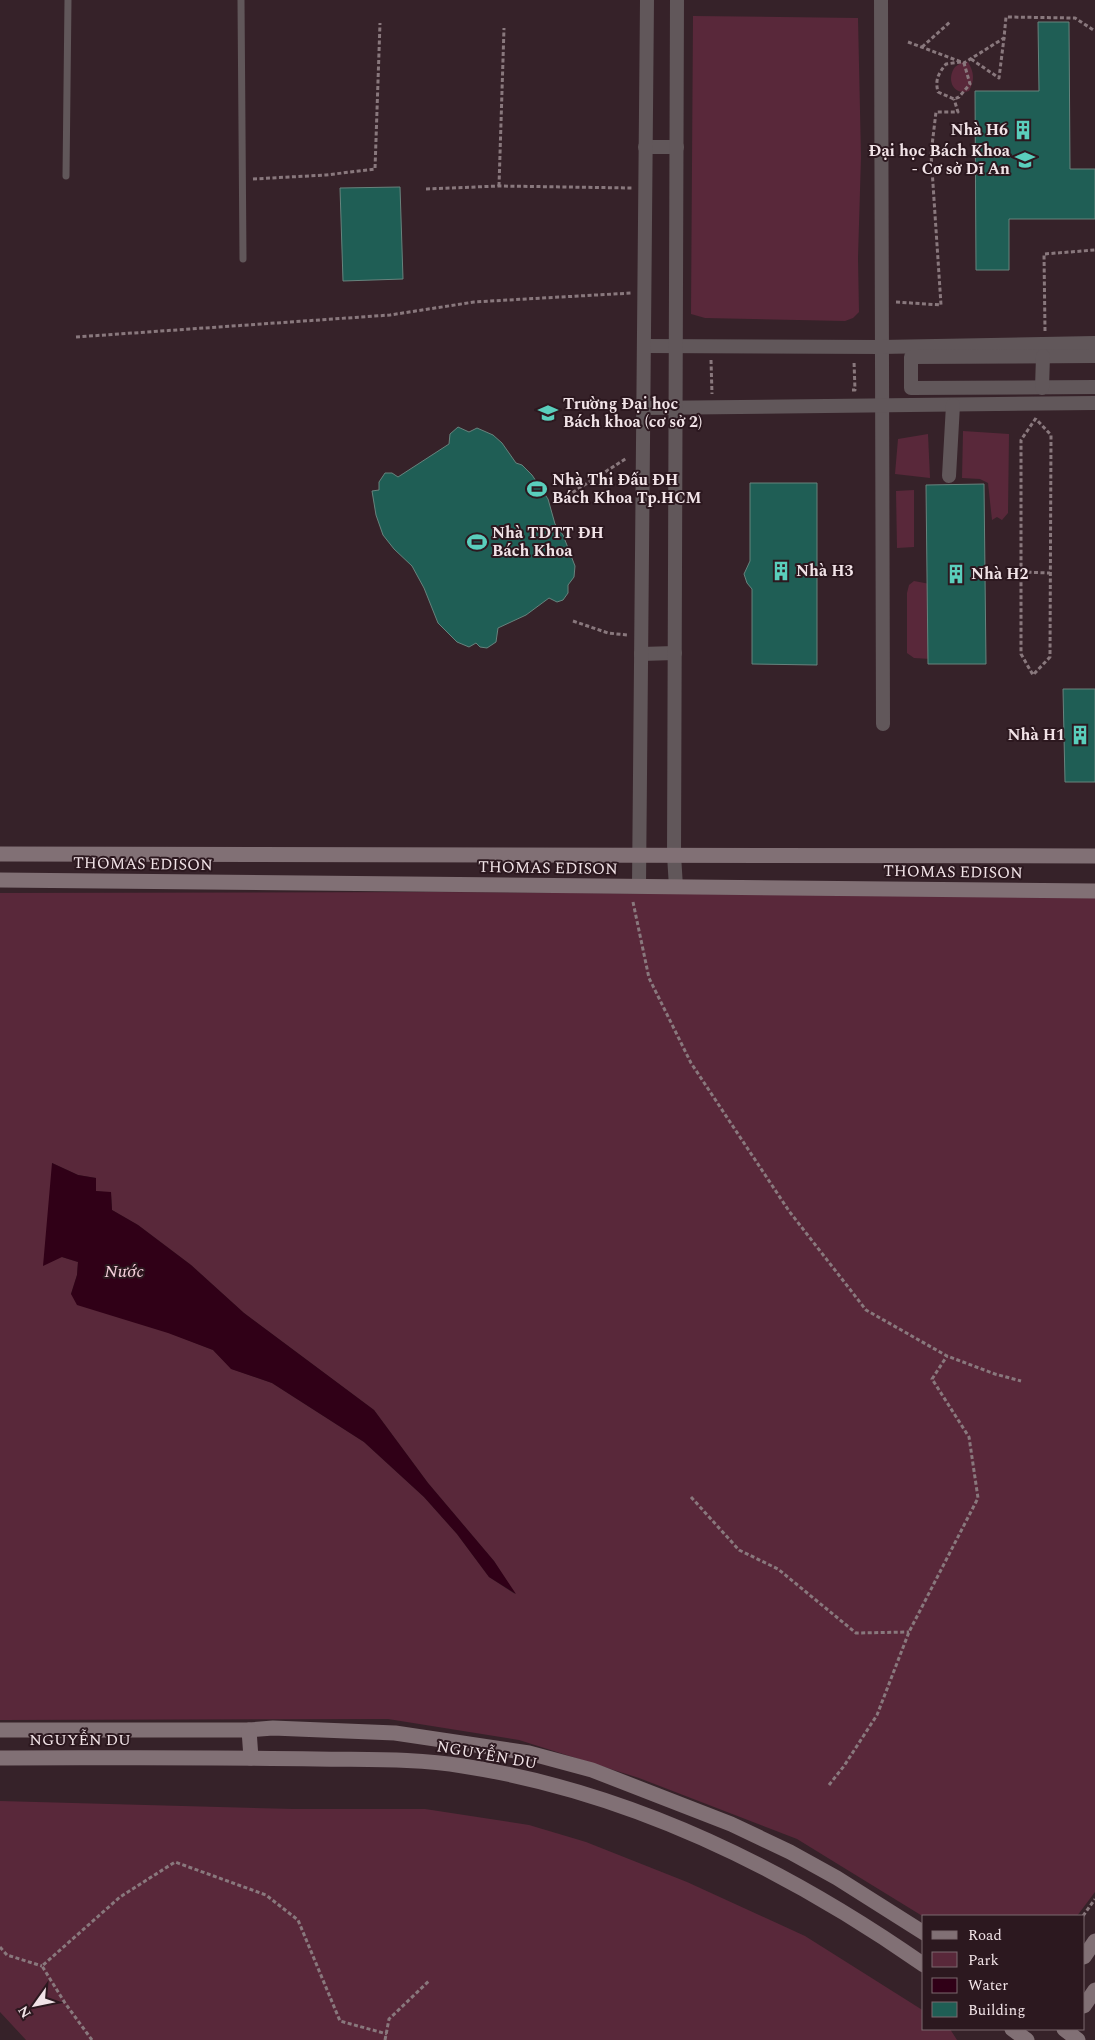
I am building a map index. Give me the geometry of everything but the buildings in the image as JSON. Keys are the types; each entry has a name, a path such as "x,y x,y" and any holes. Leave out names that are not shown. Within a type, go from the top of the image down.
{"street":[{"path":"634,886 639,855 646,0"},
{"path":"676,887 674,855 678,0"},
{"path":"880,0 883,724"},
{"path":"645,147 677,147"},
{"path":"1095,343 1044,350 911,357 911,388 1095,387"},
{"path":"644,346 1044,350 1095,356"},
{"path":"1042,388 1044,350"},
{"path":"643,408 1095,403"},
{"path":"948,476 953,405"},
{"path":"641,654 675,653"},
{"name":"THOMAS EDISON","path":"0,854 1095,856"},
{"name":"THOMAS EDISON","path":"0,880 1095,891"},
{"name":"NGUYỄN DU","path":"0,1730 249,1730 273,1728 396,1733 529,1753 592,1770 722,1820 790,1852 837,1878 922,1932"},
{"path":"249,1730 251,1758"},
{"name":"NGUYỄN DU","path":"0,1758 251,1758 431,1762 494,1772 564,1788 686,1830 733,1851 776,1873 871,1928 922,1964"},
{"path":"1085,1956 1095,1941"},
{"path":"1085,2005 1095,1990"},
{"path":"1014,2030 1027,2037"}],"lane":[{"path":"66,176 68,0"},
{"path":"241,0 243,259"}],"path":[{"path":"970,59 999,78 1006,17 1075,18 1095,31"},
{"path":"922,47 950,22"},
{"path":"242,179 326,175 375,169 380,23"},
{"path":"499,186 504,28"},
{"path":"963,62 970,84 959,97 954,99 938,92 936,84 938,75 946,64 963,62 970,59 1004,38"},
{"path":"908,42 963,62"},
{"path":"881,300 941,305 932,195 931,154 936,112 958,112 954,99"},
{"path":"426,189 499,186 645,188"},
{"path":"1044,350 1044,254 1095,250"},
{"path":"76,338 390,315 474,302 644,292"},
{"path":"711,357 712,390 721,390"},
{"path":"845,390 855,390 854,358"},
{"path":"1036,418 1051,435 1050,573 1050,657 1034,675 1021,654 1021,440 1036,418"},
{"path":"556,503 643,448"},
{"path":"1021,572 1050,573"},
{"path":"573,620 608,633 641,635"},
{"path":"634,886 649,978 691,1063 783,1203 866,1310 946,1356 995,1374 1021,1381"},
{"path":"829,1785 844,1766 877,1715 909,1632 978,1498 969,1437 932,1379 946,1356"},
{"path":"691,1497 739,1550 778,1569 856,1633 909,1632"},
{"path":"42,1966 120,1897 175,1862 266,1895 292,1915 298,1920 340,2021 387,2034"},
{"path":"1084,1915 1095,1900"},
{"path":"0,1947 7,1955 42,1966 65,2004 92,2040"},
{"path":"385,2040 390,2019 430,1980"}],"green space":[{"path":"693,16 858,18 861,157 858,258 859,312 853,318 845,321 705,318 691,314"},
{"path":"963,62 968,62 973,76 969,91 963,92 955,89 951,77 955,67"},
{"path":"963,431 1009,434 1008,513 1002,520 997,517 992,520 988,483 980,479 962,478"},
{"path":"928,434 930,478 895,474 898,439"},
{"path":"914,490 914,547 897,548 896,491"},
{"path":"914,581 930,584 931,659 914,658 907,653 907,593 909,585"},
{"path":"438,892 1095,897 1095,1892 1078,1915 922,1916 797,1839 639,1778 519,1740 388,1719 0,1720 0,893","holes":["52,1163 78,1175 96,1178 96,1191 111,1193 112,1210 138,1225 191,1265 244,1313 374,1410 428,1483 494,1561 515,1594 489,1577 457,1534 424,1497 364,1442 272,1383 232,1369 213,1350 71,1294 77,1275 78,1262 62,1257"]},
{"path":"0,1801 294,1809 425,1809 529,1825 586,1842 687,1882 805,1936 922,2010 922,2030 951,2030 957,2040 26,2040 0,2012"}],"water":[{"name":"Nước","path":"52,1163 78,1175 96,1178 96,1191 111,1192 112,1210 138,1225 191,1265 244,1313 374,1410 428,1483 494,1561 516,1594 489,1577 457,1534 424,1497 364,1442 272,1383 231,1369 213,1350 168,1333 77,1305 71,1294 77,1275 78,1262 62,1257 43,1266"}],"place":[{"name":"Nhà H6","path":"1023,130"},
{"name":"Đại học Bách Khoa - Cơ sở Dĩ An","path":"1025,160"},
{"name":"Trường Đại học Bách khoa (cơ sở 2)","path":"548,413"},
{"name":"Nhà Thi Đấu ĐH Bách Khoa Tp.HCM","path":"537,489"},
{"name":"Nhà TDTT ĐH Bách Khoa","path":"477,542"},
{"name":"Nhà H3","path":"781,571"},
{"name":"Nhà H2","path":"956,574"},
{"name":"Nhà H1","path":"1080,735"}]}
